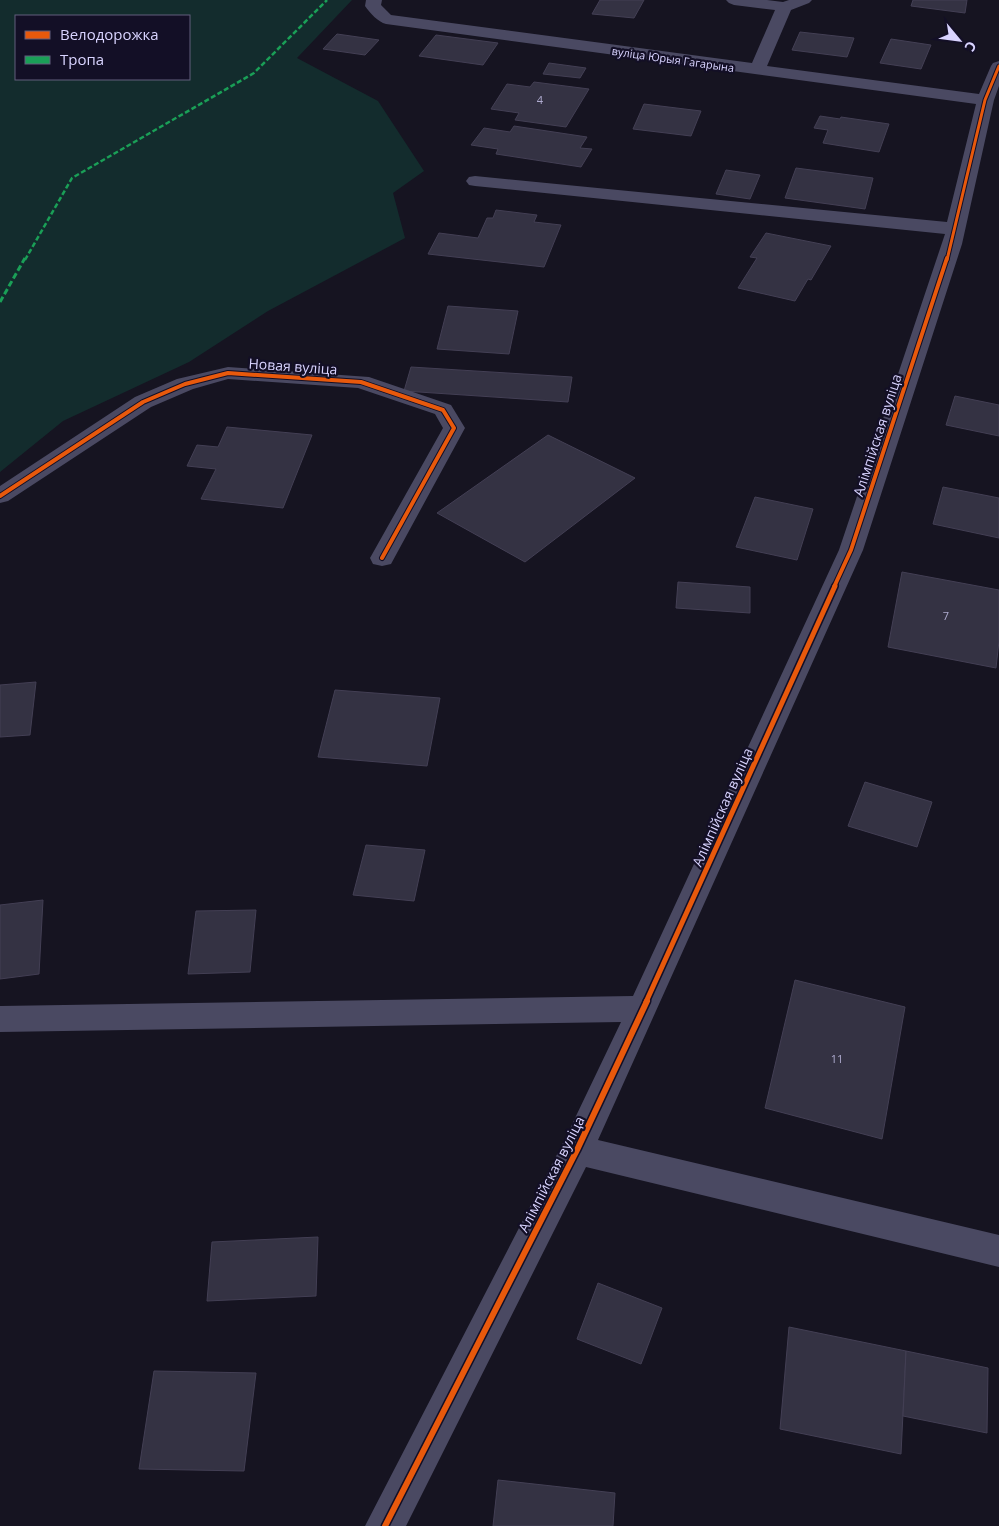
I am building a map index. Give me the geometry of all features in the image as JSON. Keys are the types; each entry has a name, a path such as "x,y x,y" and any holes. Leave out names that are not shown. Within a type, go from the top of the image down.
{"street":[{"name":"вуліца Юрыя Гагарына","path":"374,0 373,6 386,19 986,100"},
{"path":"734,0 784,7 804,0"},
{"path":"757,70 784,7"},
{"name":"Алімпійская вуліца","path":"385,1526 577,1150 851,550 956,228 986,100 999,66"},
{"path":"475,181 956,228"},
{"name":"Новая вуліца","path":"0,496 143,402 185,384 228,373 361,382 443,410 454,428 382,558"},
{"path":"0,1019 643,1009"},
{"path":"577,1150 999,1251"}],"green space":[{"path":"0,0 352,0 297,58 378,101 424,171 393,193 405,238 268,311 189,362 63,421 0,472"}],"building":[{"path":"600,0 644,0 634,18 592,14"},
{"path":"913,0 967,0 965,13 911,6"},
{"path":"800,32 854,38 847,57 792,50"},
{"path":"337,34 379,40 365,55 323,49"},
{"path":"436,35 498,43 483,65 419,56"},
{"path":"891,39 931,45 921,69 880,63"},
{"path":"549,63 586,68 580,78 543,74"},
{"path":"534,82 589,89 566,127 515,120 519,113 491,109 507,84 530,87"},
{"path":"644,104 701,111 691,136 633,129"},
{"path":"820,116 889,124 879,152 823,143 828,130 814,128"},
{"path":"514,126 587,137 580,148 592,149 581,167 496,154 498,149 471,145 484,128 510,132"},
{"path":"796,168 873,178 865,209 785,198"},
{"path":"726,170 760,175 750,199 716,194"},
{"path":"496,210 537,215 534,222 561,225 544,267 428,254 439,233 478,238 487,218 493,218"},
{"path":"766,233 831,246 811,280 808,279 795,301 738,288 757,258 750,257"},
{"path":"448,306 518,311 509,354 437,349"},
{"path":"411,367 572,377 568,402 404,391"},
{"path":"955,396 999,405 999,436 946,425"},
{"path":"227,427 312,435 283,508 201,499 216,469 187,466 197,445 218,447"},
{"path":"548,435 635,478 525,562 437,513"},
{"path":"943,487 999,498 999,538 933,524"},
{"path":"755,497 813,509 797,560 736,547"},
{"path":"902,572 999,590 999,641 996,668 888,647"},
{"path":"678,582 750,587 750,613 676,608"},
{"path":"36,682 30,735 0,737 0,685"},
{"path":"335,690 440,698 427,766 318,757"},
{"path":"865,782 932,802 917,847 848,826"},
{"path":"366,845 425,850 414,901 353,895"},
{"path":"43,900 39,974 0,979 0,905"},
{"path":"256,910 250,972 188,974 196,911"},
{"path":"795,980 905,1007 882,1139 765,1108"},
{"path":"318,1237 316,1296 207,1301 212,1242"},
{"path":"598,1283 662,1308 641,1364 577,1339"},
{"path":"789,1327 906,1351 901,1454 780,1429"},
{"path":"906,1351 988,1368 987,1433 903,1416"},
{"path":"154,1371 256,1373 244,1471 139,1469"},
{"path":"498,1480 615,1493 613,1526 493,1526"}],"marked path":[{"path":"0,302 72,178 254,73 327,0"}],"cycle path":[{"path":"385,1526 577,1150 851,550 952,244 985,100 999,66"},
{"path":"0,496 143,402 185,384 228,373 361,382 443,410 454,428 382,558"}]}
